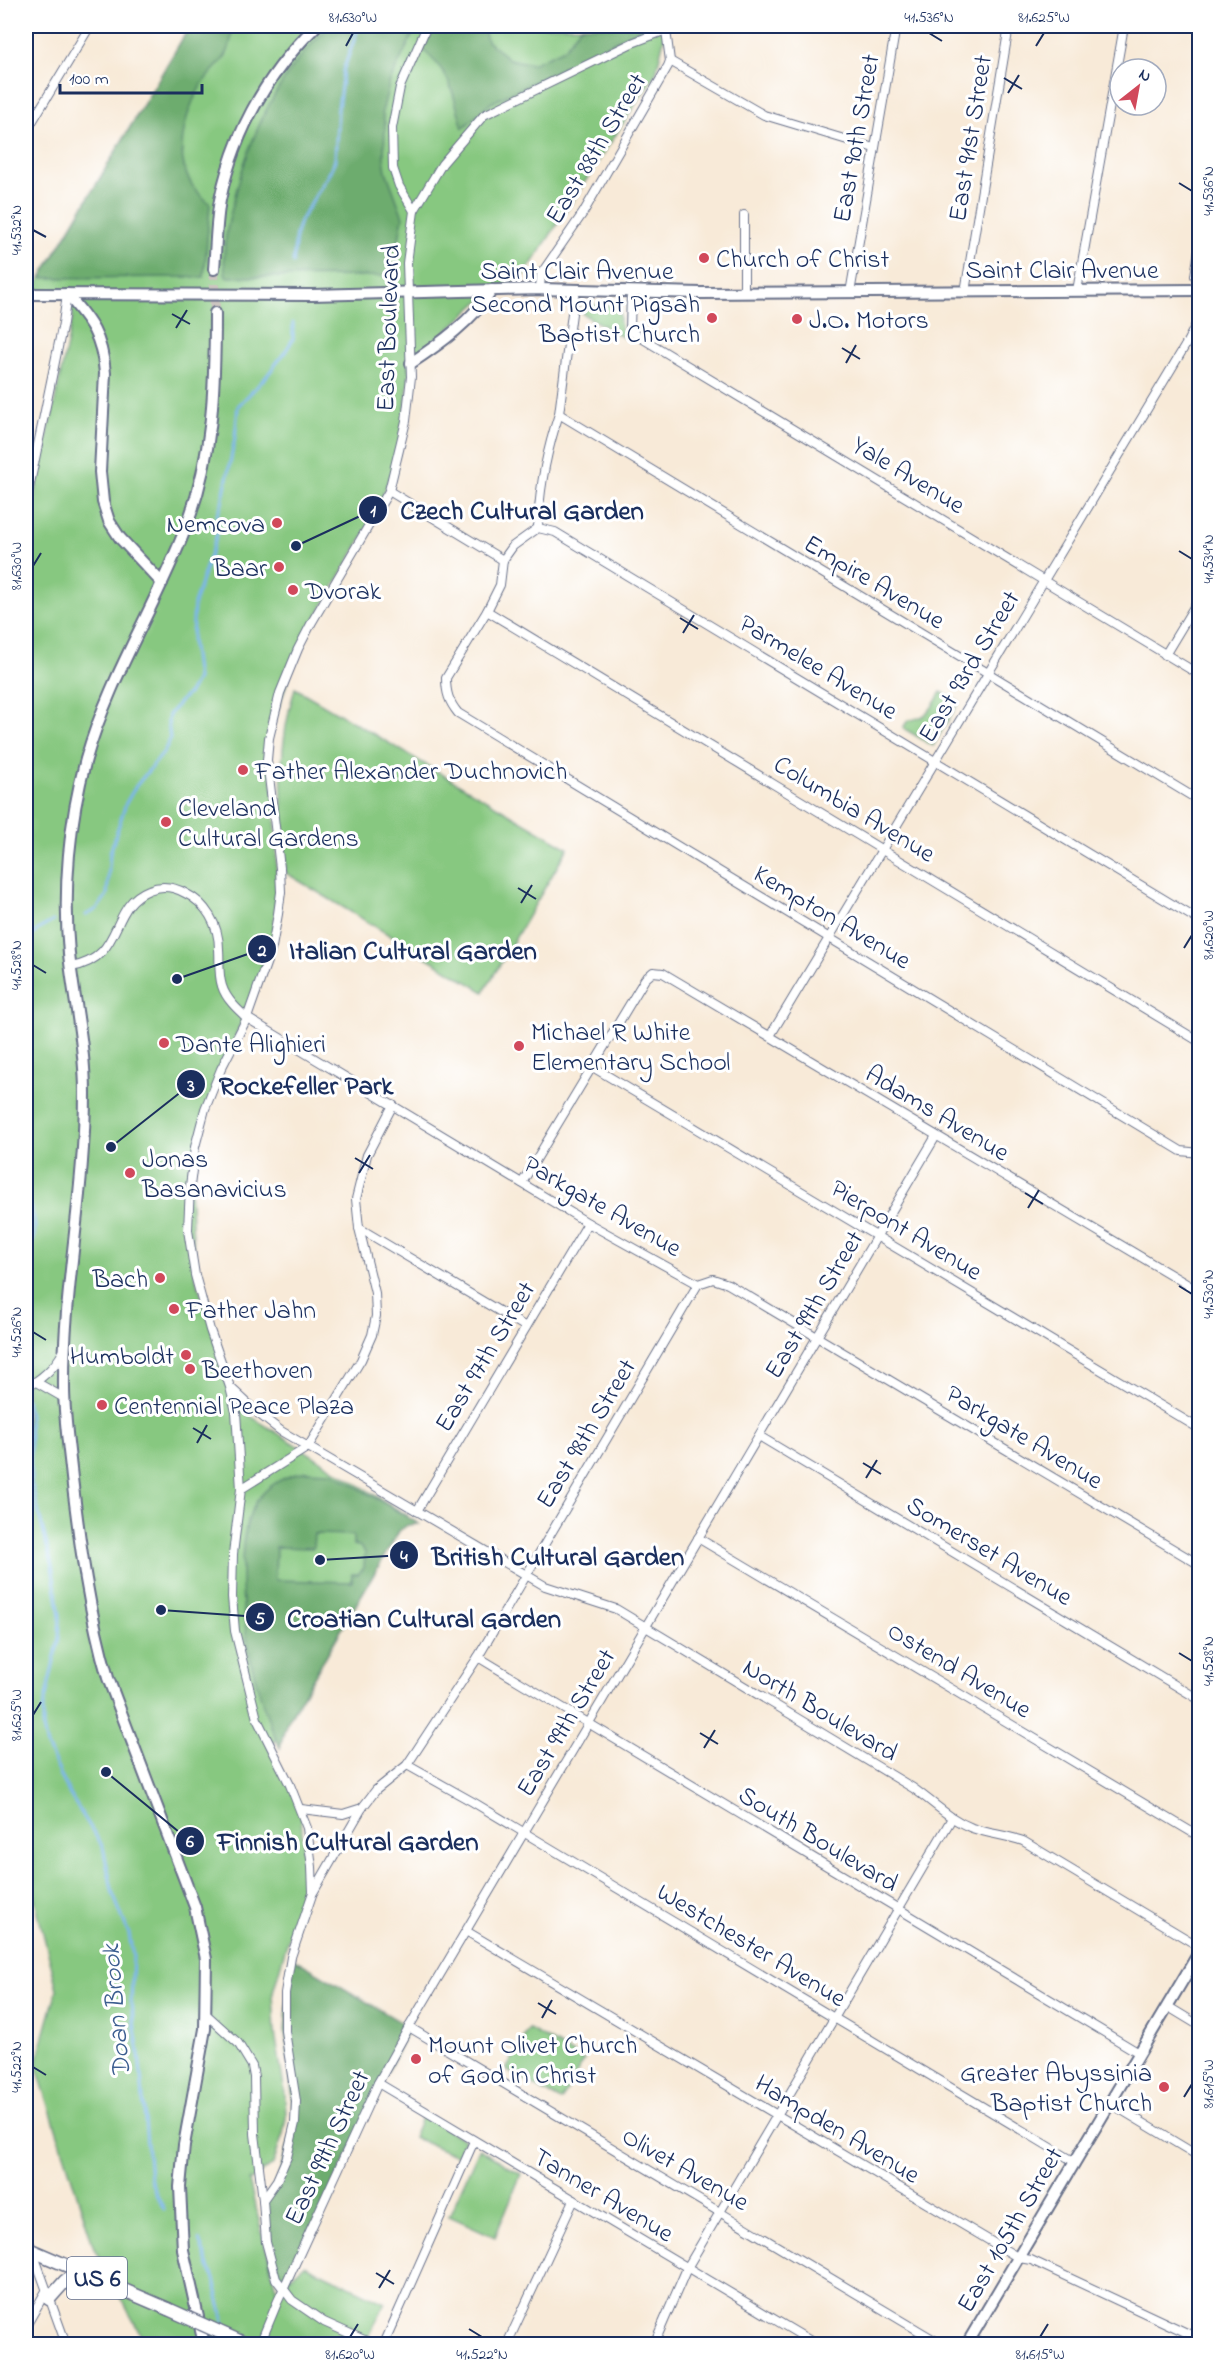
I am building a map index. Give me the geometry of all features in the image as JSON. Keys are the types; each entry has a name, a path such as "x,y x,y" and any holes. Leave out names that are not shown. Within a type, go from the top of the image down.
{"main road":[{"path":"214,269 220,201 242,129 263,88 298,43 316,26"},
{"name":"Saint Clair Avenue","path":"26,294 312,295 540,289 744,293 965,292 1200,288"},
{"path":"411,363 458,329 483,305 492,290"},
{"path":"67,294 93,327 100,341 103,356 105,373 100,472 101,492 106,513 120,538 162,583"},
{"path":"204,2344 183,2250 180,2205 182,2155 207,2015 206,1959 195,1907 108,1678 99,1643 78,1531 64,1398 65,1349 85,1094 67,909 74,816 86,759 109,696 162,583 194,504 209,443 215,388 214,313"},
{"name":"East 105th Street","path":"967,2344 1200,1949"},
{"name":"US 6","path":"29,2249 246,2344"},
{"path":"48,2295 82,2271"}],"street":[{"path":"26,132 90,26"},
{"name":"East Boulevard","path":"414,211 394,175 391,152 392,128 399,87 427,26"},
{"name":"East 90th Street","path":"850,292 896,26"},
{"name":"East 91st Street","path":"965,292 1009,26"},
{"path":"1077,291 1124,26"},
{"name":"East Boulevard","path":"263,2200 281,2170 294,2129 296,2101 285,2031 285,1994 291,1957 313,1892 310,1842 301,1809 257,1719 235,1631 232,1554 241,1489 238,1432 230,1387 210,1330 192,1264 188,1230 195,1147 205,1109 220,1069 247,1018 272,947 281,892 267,760 269,738 280,693 298,649 389,491 406,421 411,363 408,252 414,211 442,164 484,115 632,43 668,28"},
{"name":"East 88th Street","path":"540,289 541,274 583,213 670,62 668,28"},
{"path":"670,62 764,115 874,148"},
{"path":"744,215 744,293"},
{"path":"1200,243 1195,276 1200,288"},
{"path":"488,611 500,585 503,560 521,539 538,528 539,506 553,432 559,414 575,290"},
{"name":"Yale Avenue","path":"631,291 630,332 1200,675"},
{"path":"26,503 67,294"},
{"name":"East 93rd Street","path":"770,1036 1185,346 1200,317"},
{"name":"Empire Avenue","path":"559,414 1200,801"},
{"path":"389,491 503,560"},
{"name":"Parmelee Avenue","path":"538,528 555,532 1200,921"},
{"path":"1166,655 1200,597"},
{"name":"Kempton Avenue","path":"488,611 446,678 446,691 450,703 458,714 1181,1151 1200,1153"},
{"name":"Columbia Avenue","path":"488,611 1200,1041"},
{"name":"Parkgate Avenue","path":"71,968 91,963 99,956 127,907 143,892 159,887 178,890 201,904 213,922 219,945 219,973 222,986 231,1002 247,1018 588,1223 698,1284 713,1280 728,1284 1200,1565"},
{"name":"Adams Avenue","path":"591,1066 645,979 653,972 663,973 1200,1292"},
{"path":"522,1183 591,1066"},
{"name":"Pierpont Avenue","path":"591,1066 1200,1429"},
{"path":"241,1489 309,1447 361,1360 372,1335 376,1316 375,1293 359,1228 356,1199 361,1172 393,1105"},
{"name":"East 99th Street","path":"260,2344 378,2083 409,2027 936,1136"},
{"name":"East 97th Street","path":"417,1511 588,1223"},
{"path":"359,1228 526,1327"},
{"name":"East 98th Street","path":"313,1892 362,1808 376,1790 407,1765 478,1657 698,1284"},
{"path":"30,1385 53,1367 65,1349"},
{"path":"30,1385 64,1398"},
{"name":"North Boulevard","path":"230,1387 259,1414 309,1447 525,1575 573,1597 616,1610 913,1788 952,1818 992,1834 1023,1841 1200,1949"},
{"name":"Somerset Avenue","path":"759,1436 1200,1701"},
{"name":"Ostend Avenue","path":"699,1538 1200,1837"},
{"name":"South Boulevard","path":"478,1657 1139,2053"},
{"name":"Westchester Avenue","path":"407,1765 1075,2162"},
{"path":"301,1809 343,1814 362,1808"},
{"path":"654,2344 687,2268 952,1818"},
{"name":"Hampden Avenue","path":"466,1931 1019,2258 1030,2260 1200,2339"},
{"path":"1167,2006 1200,2026"},
{"path":"207,2015 238,2043 252,2066 256,2144 266,2242 271,2265 283,2290 292,2300 324,2322 373,2344"},
{"name":"Olivet Avenue","path":"409,2027 558,2118 941,2344"},
{"name":"Tanner Avenue","path":"378,2083 808,2342"},
{"path":"1110,2103 1200,2157"},
{"path":"384,2344 474,2141"},
{"path":"507,2344 574,2200"},
{"path":"26,2232 29,2249 66,2344"},
{"path":"26,2326 48,2295"}],"green space":[{"path":"190,26 670,26 666,30 656,73 523,277 492,290 411,363 400,450 375,515 298,649 269,737 277,844 274,936 268,957 205,1109 190,1186 195,1275 230,1387 247,1414 408,1516 270,1748 301,1809 304,1884 273,1992 275,2033 285,2093 286,2118 273,2164 249,2181 276,2289 305,2265 385,2303 365,2344 146,2344 94,2248 36,2065 57,1989 30,1881 26,1876 26,537 73,316 67,294 31,294"},
{"path":"190,26 232,26 226,56 199,89 189,111 183,136 183,161 186,172 195,189 210,204 204,277 41,278"},
{"path":"330,26 417,26 390,81 382,112 385,124 386,171 403,217 395,262 387,276 226,277 225,240 247,154 280,85 311,44"},
{"path":"433,26 483,26 487,41 509,59 532,64 564,49 581,26 636,26 640,29 491,103 463,128 446,76 423,50"},
{"path":"584,305 620,305 620,323 624,338 583,314"},
{"path":"295,688 568,848 484,992 286,873 282,758"},
{"path":"941,692 959,702 933,746 903,728 908,720 928,712"},
{"path":"332,1472 419,1524 408,1525 399,1531 286,1724 280,1748 263,1705 251,1661 242,1592 242,1552 246,1526 256,1502 272,1486 298,1473","holes":["314,1534 353,1535 353,1545 359,1546 365,1552 364,1568 358,1574 352,1574 352,1582 275,1580 276,1547 313,1548"]},
{"path":"291,1957 409,2027 283,2290 271,2265 263,2200 277,2180 295,2123 285,2031"},
{"path":"529,2029 584,2060 561,2101 506,2070"},
{"path":"422,2115 464,2140 457,2156 413,2137"},
{"path":"479,2149 521,2174 495,2237 449,2216"}],"waterway":[{"name":"Doan Brook","path":"293,263 296,234 300,221 335,160 343,71 359,26"},
{"name":"Doan Brook","path":"86,915 97,909 107,895 110,853 126,803 136,786 164,752 170,739 169,715 189,693 197,679 192,640 194,604 218,531 217,515 222,503 235,438 238,406 266,377 285,352 293,339 293,323"},
{"name":"Doan Brook","path":"26,941 39,929 53,921"},
{"name":"Doan Brook","path":"26,1200 30,1206 35,1226 33,1240 26,1253"},
{"name":"Doan Brook","path":"26,1399 29,1416 31,1482 52,1566 60,1616 59,1638 43,1710 43,1728 47,1746 70,1795 103,1847 113,1894 129,1934 133,1956 131,2004 139,2053 150,2177 164,2209"},
{"name":"Doan Brook","path":"199,2240 214,2279 226,2331"}],"tunnel":[{"path":"214,269 215,313"}],"place":[{"name":"Church of Christ","path":"704,258"},
{"name":"Second Mount Pigsah Baptist Church","path":"712,318"},
{"name":"J.O. Motors","path":"797,319"},
{"name":"Nemcova","path":"277,523"},
{"name":"Czech Cultural Garden","path":"296,546"},
{"name":"Baar","path":"279,567"},
{"name":"Dvorak","path":"293,590"},
{"name":"Father Alexander Duchnovich","path":"243,770"},
{"name":"Cleveland Cultural Gardens","path":"166,822"},
{"name":"Italian Cultural Garden","path":"177,979"},
{"name":"Dante Alighieri","path":"164,1043"},
{"name":"Michael R White Elementary School","path":"519,1046"},
{"name":"Rockefeller Park","path":"111,1147"},
{"name":"Jonas Basanavicius","path":"130,1173"},
{"name":"Bach","path":"160,1278"},
{"name":"Father Jahn","path":"174,1309"},
{"name":"Humboldt","path":"186,1355"},
{"name":"Beethoven","path":"190,1369"},
{"name":"Centennial Peace Plaza","path":"102,1405"},
{"name":"British Cultural Garden","path":"320,1560"},
{"name":"Croatian Cultural Garden","path":"161,1610"},
{"name":"Finnish Cultural Garden","path":"106,1772"},
{"name":"Mount Olivet Church of God in Christ","path":"416,2059"},
{"name":"Greater Abyssinia Baptist Church","path":"1164,2087"}]}
